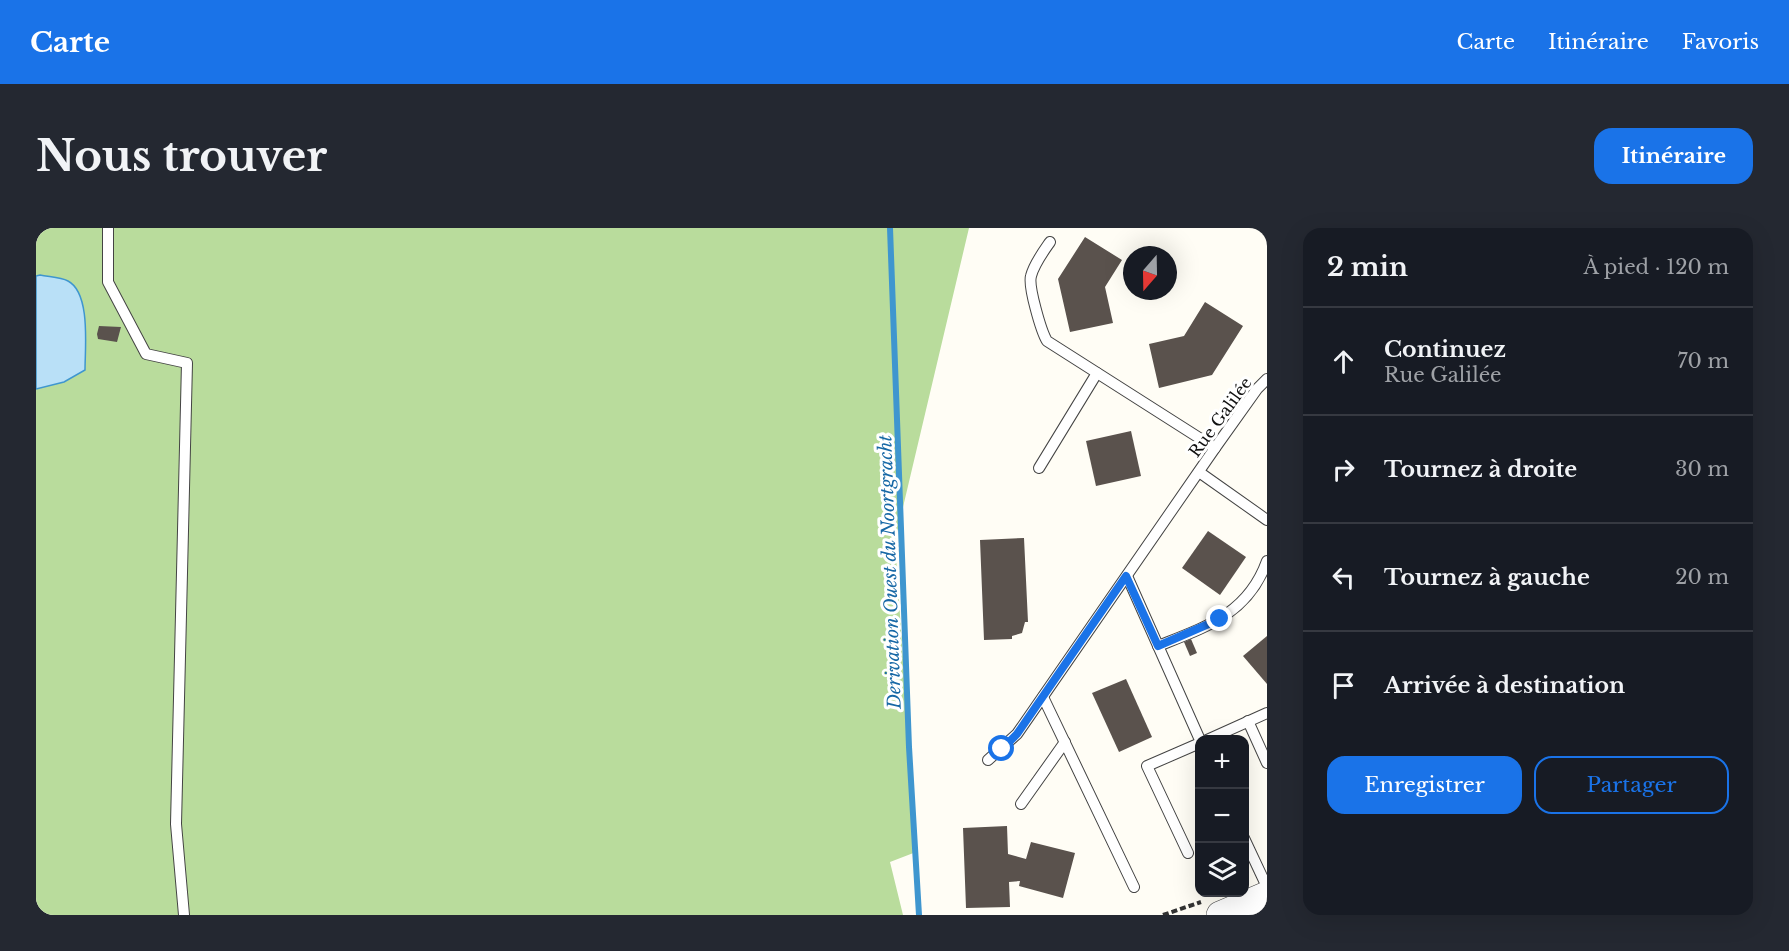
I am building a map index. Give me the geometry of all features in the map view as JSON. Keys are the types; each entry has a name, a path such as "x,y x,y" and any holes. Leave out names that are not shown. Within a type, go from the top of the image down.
{"street":[{"path":"1213,908 1267,895"}],"lane":[{"path":"108,228 108,282 146,354 186,363 176,824 184,915"},
{"path":"1050,242 1034,267 1030,280 1045,337 1096,373 1215,448"},
{"path":"1039,468 1096,373"},
{"name":"Rue Galilée","path":"988,760 1017,734 1215,448 1257,389 1267,379"},
{"name":"Rue Galilée","path":"1199,472 1267,520"},
{"path":"1158,646 1209,625 1229,614 1253,588 1267,561"},
{"path":"1126,576 1197,735"},
{"path":"1043,697 1134,887"},
{"path":"1218,735 1267,713"},
{"path":"1248,722 1267,764"},
{"path":"1021,804 1065,742"},
{"path":"1188,853 1147,766 1195,743"},
{"path":"1247,843 1267,887"}],"path":[{"path":"1162,915 1213,908"}],"green space":[{"path":"36,228 969,228 895,541 916,852 890,862 903,915 36,915"}],"water":[{"path":"36,276 68,281 75,287 80,297 86,335 85,370 64,382 36,389"}],"building":[{"path":"1085,237 1122,260 1105,287 1113,323 1070,332 1058,279"},
{"path":"1205,302 1243,326 1212,375 1159,388 1149,344 1184,336"},
{"path":"99,326 121,327 117,342 98,339"},
{"path":"1131,431 1141,476 1096,486 1086,441"},
{"path":"1208,531 1246,557 1220,595 1182,568"},
{"path":"1024,538 1028,622 1025,622 1022,633 1012,636 1012,639 984,640 980,540"},
{"path":"1267,636 1267,684 1243,656"},
{"path":"1191,639 1197,653 1190,656 1184,642"},
{"path":"1126,679 1152,737 1119,752 1092,693"},
{"path":"1007,826 1008,854 1026,859 1031,842 1075,853 1063,898 1019,886 1020,881 1009,882 1010,907 966,908 963,828"}],"waterway":[{"name":"Derivation Ouest du Noortgracht","path":"890,228 909,747 919,915"}],"route":[{"path":"1002,749 1017,734 1126,576 1158,646 1220,619"}]}
